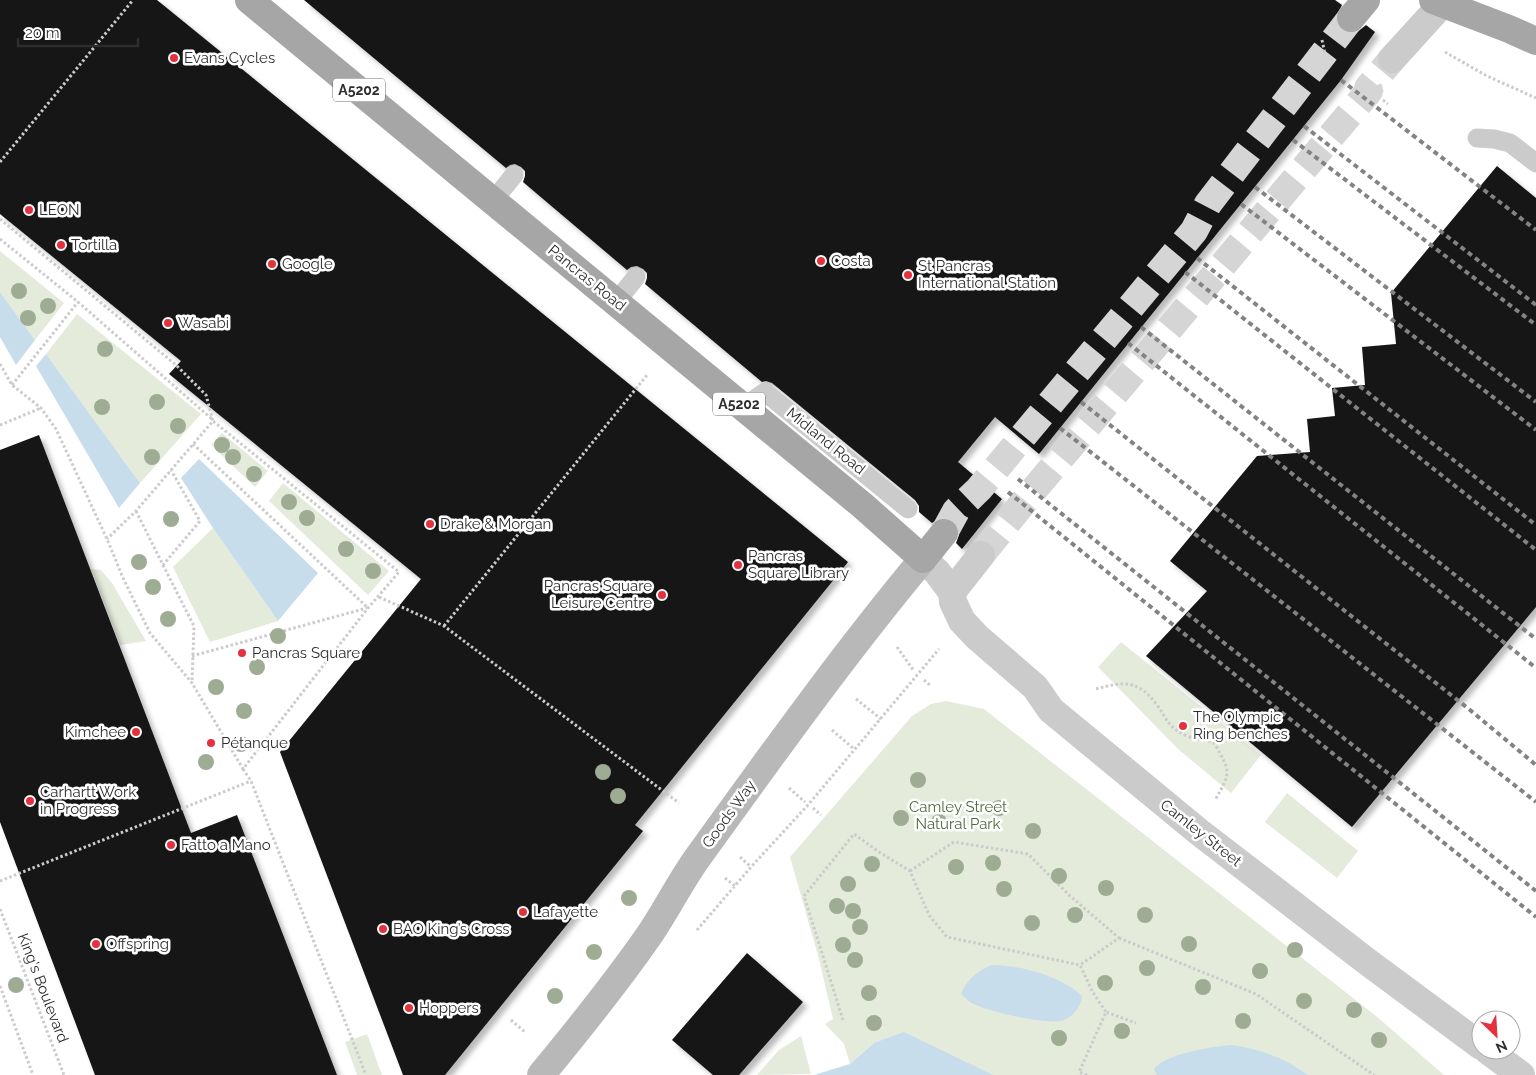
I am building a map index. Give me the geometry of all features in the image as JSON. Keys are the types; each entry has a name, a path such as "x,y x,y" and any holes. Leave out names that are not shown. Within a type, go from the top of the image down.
{"main road":[{"name":"Pancras Road","path":"249,0 862,505 923,559"},
{"path":"1437,2 1509,28 1536,41"},
{"path":"923,559 944,533"}],"street":[{"path":"1392,59 1437,2"},
{"path":"952,592 981,555"},
{"name":"Pancras Road","path":"923,559 937,572 952,592"},
{"name":"Goods Way","path":"542,1075 611,989 651,933 696,859 773,752 854,644 923,559"},
{"name":"Camley Street","path":"952,592 953,602 962,621 977,637 1035,687 1051,710 1153,794 1365,960 1471,1039"},
{"path":"1501,1060 1521,1075"}],"lane":[{"path":"1477,138 1494,139 1510,143 1536,162"},
{"path":"493,201 514,175"},
{"path":"616,302 636,277"},
{"name":"Midland Road","path":"743,407 765,392 908,509"}],"path":[{"path":"0,162 133,0"},
{"path":"1439,49 1487,76 1536,98"},
{"path":"1383,100 1388,104"},
{"path":"0,220 176,365 206,395 213,421"},
{"path":"0,239 78,302 213,421 399,572 368,608 243,769"},
{"path":"12,385 78,302"},
{"path":"0,364 12,385 41,408 56,429 108,539 123,578 150,632 192,683 251,781 366,1075"},
{"path":"444,626 647,375"},
{"path":"0,425 41,408"},
{"path":"108,539 136,511 213,421"},
{"path":"193,444 368,608"},
{"path":"162,565 200,521 171,470"},
{"path":"136,511 194,626 192,683"},
{"path":"379,597 444,626 679,803"},
{"path":"192,656 368,608"},
{"path":"690,937 808,805 962,621"},
{"path":"892,644 900,650 914,671"},
{"path":"924,680 931,686"},
{"path":"1096,689 1124,682 1136,686 1149,696 1158,706 1165,719 1179,732 1196,739 1212,741 1227,763 1226,782 1215,800"},
{"path":"856,699 881,719"},
{"path":"832,730 854,749"},
{"path":"0,881 251,781"},
{"path":"785,784 805,802"},
{"path":"813,808 821,815"},
{"path":"843,1020 804,896 854,834 910,871 929,915 947,937 1080,965 1119,938"},
{"path":"910,871 954,842 1028,854 1069,895 1119,938 1256,994 1374,1075"},
{"path":"728,880 735,886"},
{"name":"King's Boulevard","path":"0,909 64,1075"},
{"path":"1080,965 1092,991 1106,1012 1136,1023"},
{"path":"0,986 33,1075"},
{"path":"1087,1075 1079,1072 1106,1012"},
{"path":"511,1020 526,1033"}],"green space":[{"path":"0,251 64,303 35,340 0,292"},
{"path":"77,314 201,414 140,483 46,354"},
{"path":"222,433 268,471 255,487 211,445"},
{"path":"283,483 389,571 368,595 269,501"},
{"path":"213,528 278,621 210,642 173,567"},
{"path":"91,569 101,570 112,583 146,641 120,645"},
{"path":"1121,642 1261,755 1231,793 1178,749 1098,667"},
{"name":"Camley Street Natural Park","path":"946,701 984,709 1376,1016 1444,1075 1308,1075 1297,1067 1220,1046 1189,1052 1165,1075 977,1075 874,1043 850,1064 844,1044 825,1024 833,1019 819,959 790,857 912,716 931,704"},
{"path":"1287,793 1358,851 1337,878 1265,822"},
{"path":"367,1034 382,1075 357,1075 345,1042"},
{"path":"801,1036 811,1074 757,1075 779,1050"}],"water":[{"path":"0,292 35,340 16,365 0,337"},
{"path":"46,354 140,483 119,508 36,366"},
{"path":"199,459 318,573 278,621 213,528 181,478"},
{"path":"991,965 1015,967 1052,977 1074,989 1082,996 1080,1003 1071,1016 1064,1020 1056,1021 1017,1017 977,1006 961,994 973,976"},
{"path":"904,1032 993,1075 814,1075 850,1064 874,1043"},
{"path":"1232,1045 1272,1055 1308,1075 1157,1075 1154,1069 1168,1059 1179,1055 1202,1049"}],"building":[{"path":"0,0 157,0 848,562 635,825 643,831 445,1075 403,1075 280,752 421,579 169,374 181,361 0,214"},
{"name":"St Pancras International Station","path":"304,0 1335,0 1342,5 1336,16 1337,24 1341,30 1348,33 1356,33 1366,25 1375,32 1341,80 1039,454 995,417 958,462 1002,499 962,549 956,543 959,535 958,527 954,521 946,518 938,519 932,523 919,512 919,506 915,500 772,383 762,382 645,284 647,273 643,269 637,266 627,270 523,182 525,171 521,167 515,164 506,168"},
{"path":"1497,166 1536,198 1536,607 1352,827 1146,656 1207,591 1170,561 1257,456 1310,452 1307,419 1335,416 1332,388 1365,385 1362,347 1396,344 1391,293"},
{"path":"39,435 191,833 237,815 337,1075 95,1075 0,822 0,450"},
{"path":"747,953 803,1002 739,1075 713,1075 672,1040"}],"tunnel":[{"path":"944,533 956,511 979,489 1194,231 1208,204 1351,18"},
{"path":"981,555 1369,91 1368,88 1392,59"}],"railway":[{"path":"1341,80 1536,230"},
{"path":"1304,126 1536,305"},
{"path":"1293,140 1536,325"},
{"path":"1255,187 1536,402"},
{"path":"1241,204 1536,430"},
{"path":"1197,258 1536,525"},
{"path":"1185,272 1536,550"},
{"path":"1141,327 1536,639"},
{"path":"1128,343 1536,668"},
{"path":"1081,402 1470,710 1536,765"},
{"path":"1060,428 1536,802"},
{"path":"1018,479 1536,891"},
{"path":"1008,492 1536,917"}],"place":[{"name":"Evans Cycles","path":"174,58"},
{"name":"LEON","path":"29,210"},
{"name":"Tortilla","path":"61,245"},
{"name":"Costa","path":"821,261"},
{"name":"Google","path":"272,264"},
{"name":"St Pancras International Station","path":"908,275"},
{"name":"Wasabi","path":"168,323"},
{"name":"Drake & Morgan","path":"430,524"},
{"name":"Pancras Square Library","path":"738,565"},
{"name":"Pancras Square Leisure Centre","path":"662,595"},
{"name":"Pancras Square","path":"242,653"},
{"name":"The Olympic Ring benches","path":"1183,726"},
{"name":"Kimchee","path":"136,732"},
{"name":"Pétanque","path":"211,743"},
{"name":"Carhartt Work in Progress","path":"30,801"},
{"name":"Fatto a Mano","path":"171,845"},
{"name":"Lafayette","path":"523,912"},
{"name":"BAO King’s Cross","path":"383,929"},
{"name":"Offspring","path":"96,944"},
{"name":"Hoppers","path":"409,1008"}]}
